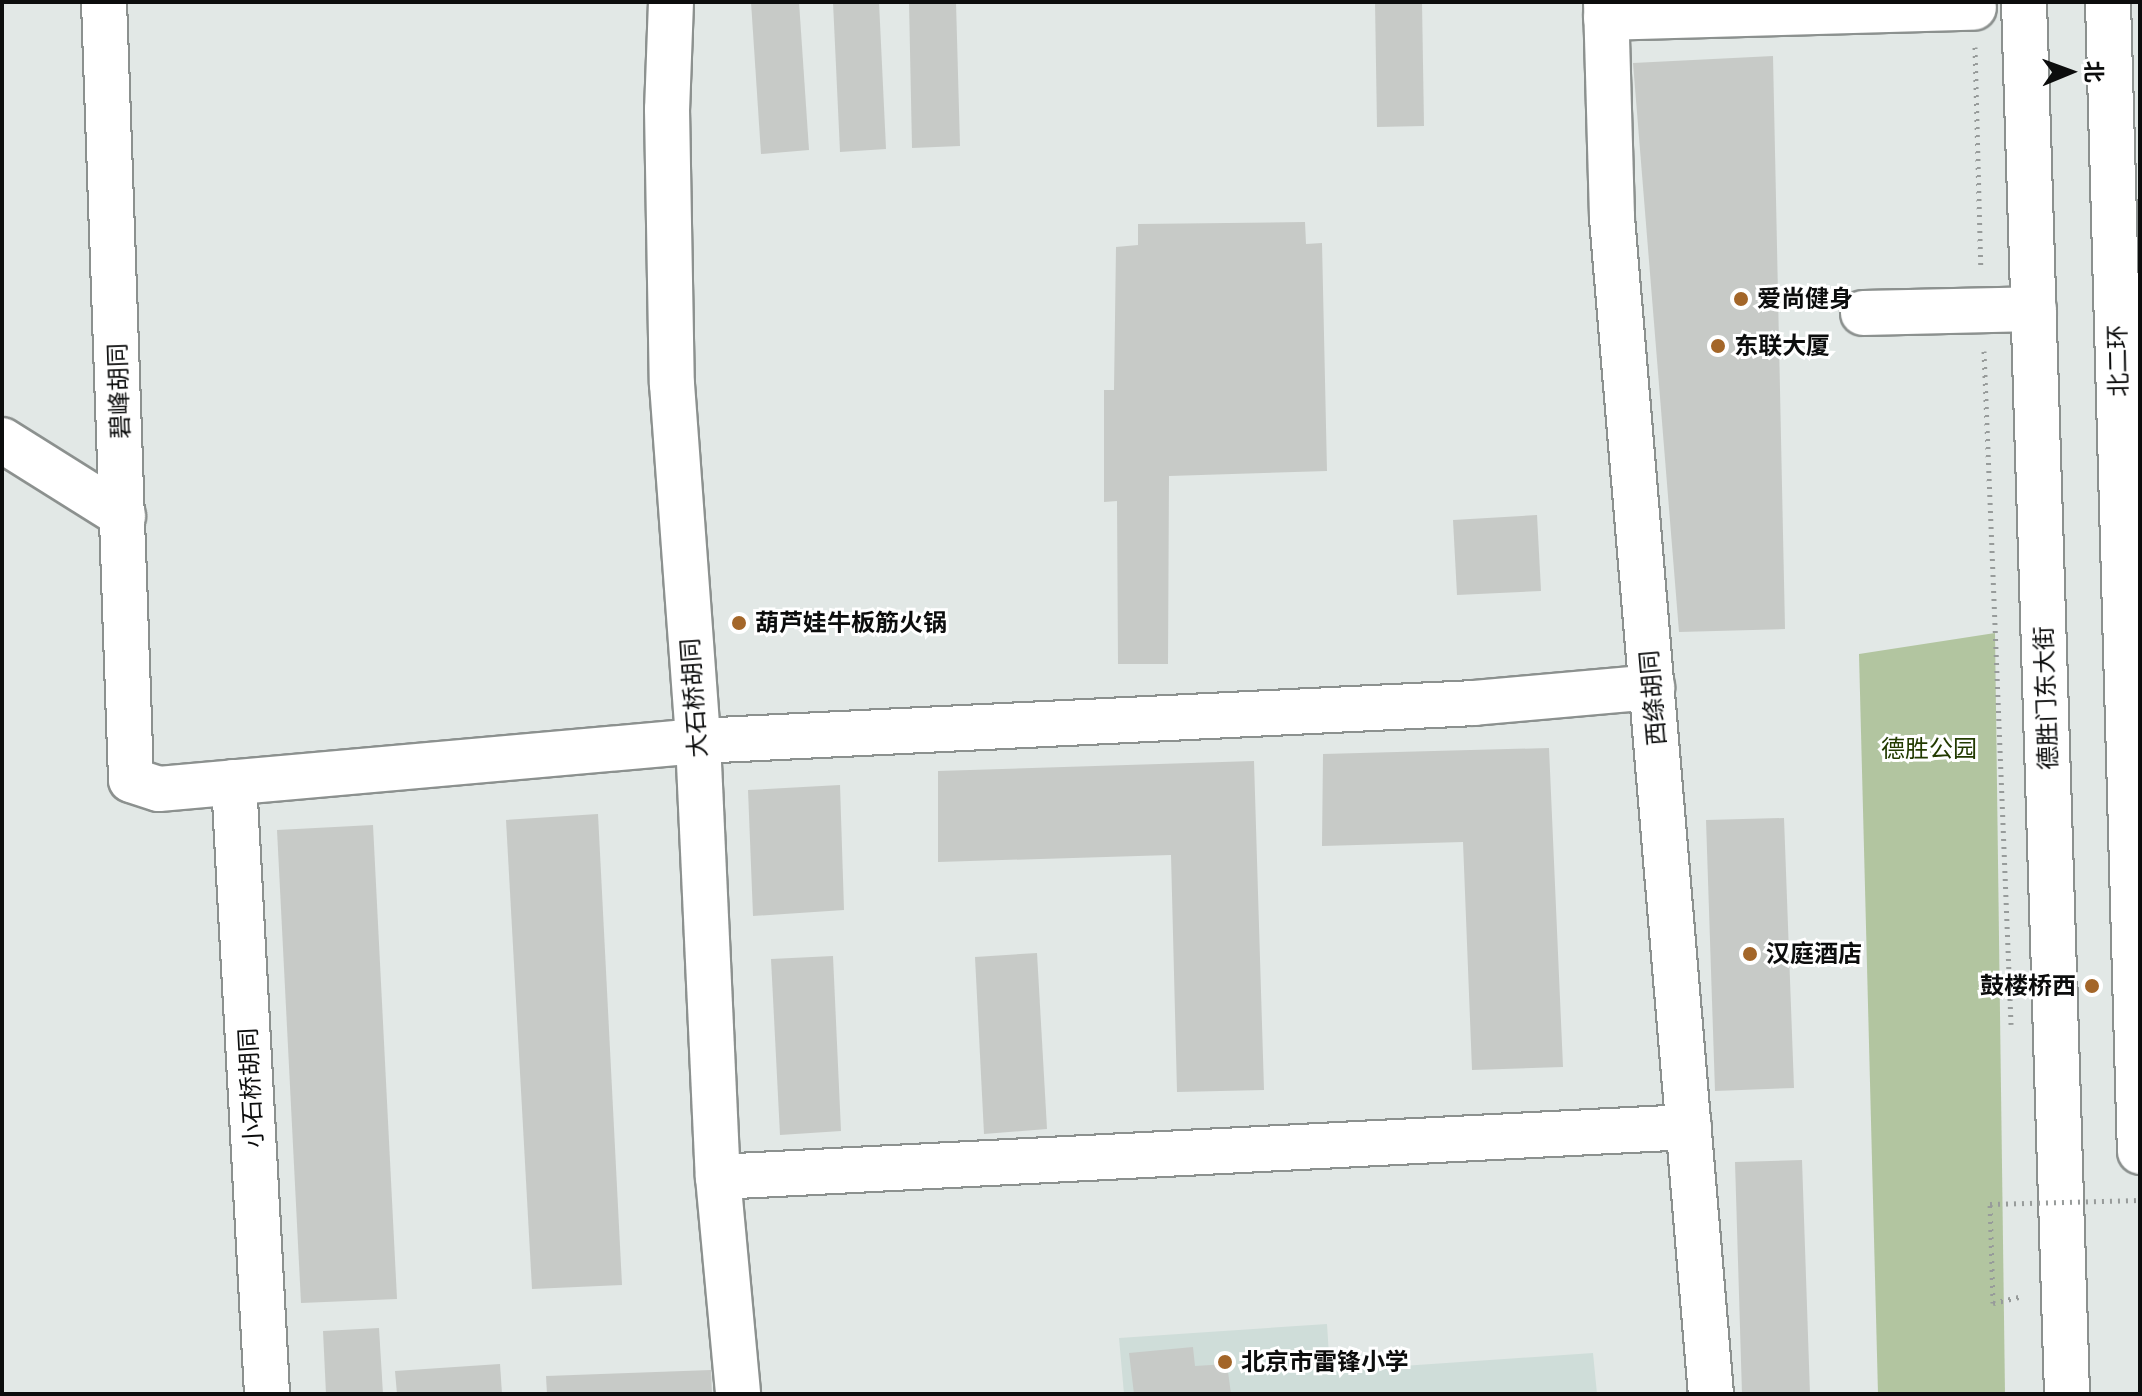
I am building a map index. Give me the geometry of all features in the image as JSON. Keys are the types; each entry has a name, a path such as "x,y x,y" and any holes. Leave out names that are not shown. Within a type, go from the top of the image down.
{"main road":[{"name":"碧峰胡同","path":"104,2 131,780 159,789 234,782"},
{"name":"大石桥胡同","path":"671,2 667,109 672,384 698,741 718,1177 738,1394"},
{"name":"德胜门东大街","path":"2024,2 2067,1394"},
{"name":"北二环","path":"2108,2 2140,1152"},
{"path":"1606,10 1974,8"},
{"name":"西绦胡同","path":"1606,10 1612,218 1711,1394"},
{"path":"1863,313 2034,309"},
{"path":"2,440 123,516"},
{"path":"234,782 698,741 1474,703 1652,687"},
{"name":"小石桥胡同","path":"234,782 267,1394"},
{"path":"718,1177 1689,1127"}],"path":[{"path":"1974,8 2011,1039"},
{"path":"2018,1195 2018,1211"},
{"path":"1993,1303 1990,1204 2140,1200"},
{"path":"2023,1284 2029,1309"}],"shaded area":[{"name":"北京市雷锋小学","path":"1327,1324 1330,1371 1593,1353 1597,1394 1124,1394 1119,1338"}],"green space":[{"name":"德胜公园","path":"1995,633 2005,1394 1878,1394 1859,654"}],"building":[{"path":"751,2 799,2 809,150 761,154"},
{"path":"833,2 879,2 886,149 840,152"},
{"path":"909,2 956,2 960,146 912,148"},
{"path":"1375,2 1422,2 1424,126 1377,127"},
{"name":"东联大厦","path":"1773,56 1785,629 1679,632 1633,63"},
{"path":"1305,222 1306,244 1322,243 1327,471 1169,476 1168,664 1118,664 1117,501 1104,502 1104,390 1114,390 1116,247 1138,245 1138,224"},
{"path":"1537,515 1541,591 1457,595 1453,520"},
{"path":"1549,748 1563,1067 1472,1070 1463,842 1322,846 1323,754"},
{"path":"1254,761 1264,1090 1177,1092 1171,855 938,862 938,771"},
{"path":"840,785 844,910 753,916 748,790"},
{"path":"598,814 622,1285 532,1289 506,820"},
{"name":"汉庭酒店","path":"1784,818 1794,1088 1715,1091 1706,820"},
{"path":"373,825 397,1299 301,1303 277,830"},
{"path":"1037,953 1047,1129 984,1134 975,957"},
{"path":"833,956 841,1131 780,1135 771,959"},
{"path":"1802,1160 1810,1394 1742,1394 1735,1162"},
{"path":"379,1328 383,1394 326,1394 323,1331"},
{"path":"1193,1347 1195,1366 1227,1364 1231,1394 1134,1394 1129,1353"},
{"path":"500,1364 502,1394 397,1394 395,1371"},
{"path":"711,1370 712,1394 547,1394 546,1376"}],"place":[{"name":"爱尚健身","path":"1741,299"},
{"name":"东联大厦","path":"1718,346"},
{"name":"葫芦娃牛板筋火锅","path":"739,623"},
{"name":"汉庭酒店","path":"1750,954"},
{"name":"鼓楼桥西","path":"2092,986"},
{"name":"北京市雷锋小学","path":"1225,1362"}]}
